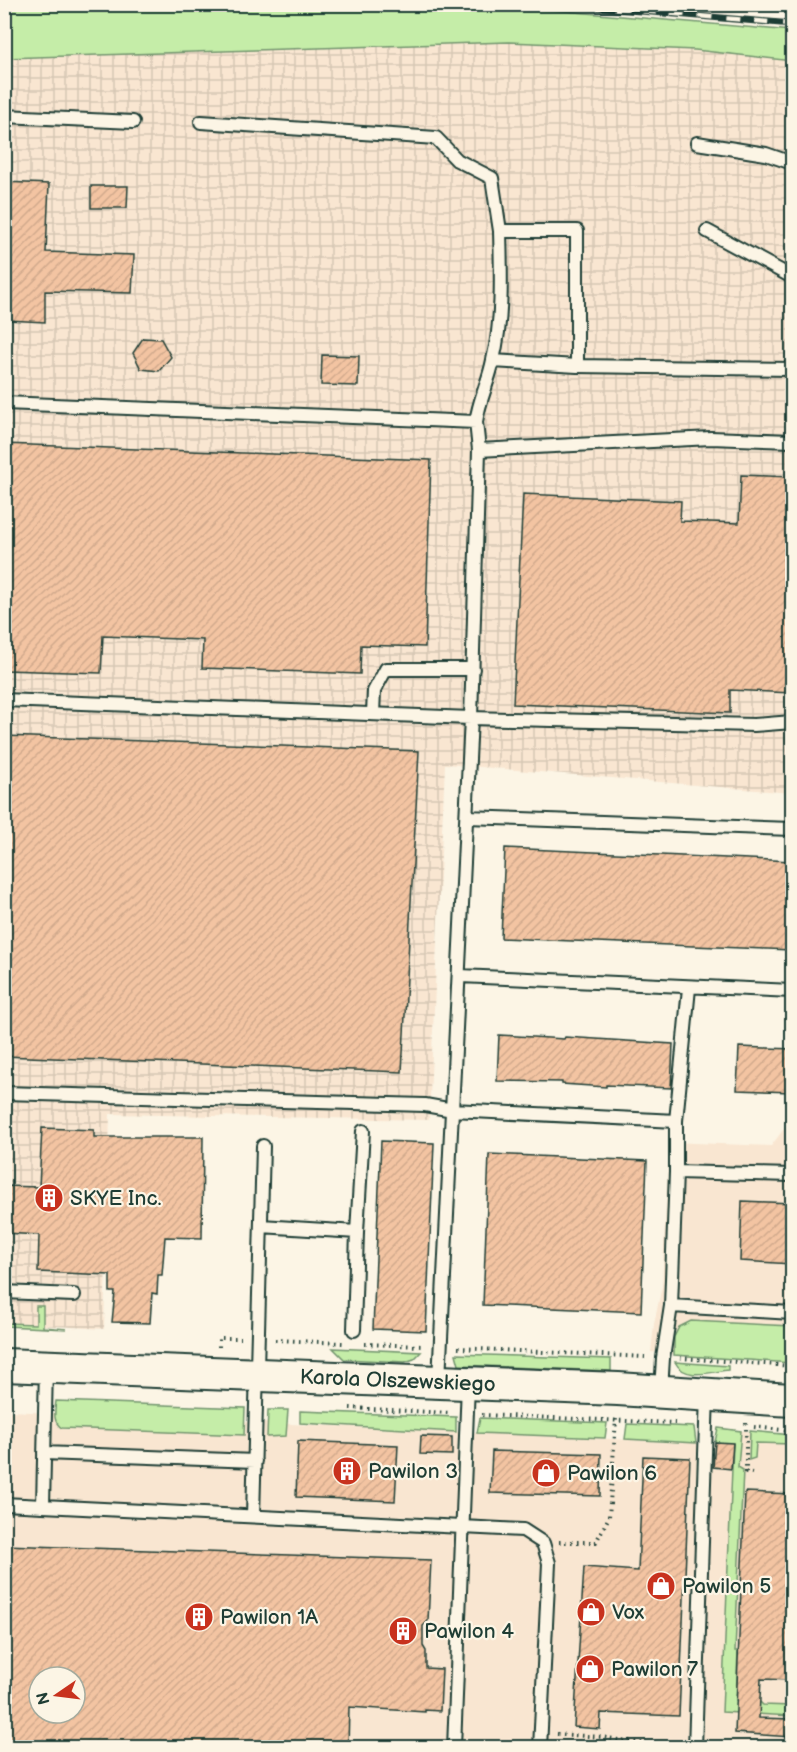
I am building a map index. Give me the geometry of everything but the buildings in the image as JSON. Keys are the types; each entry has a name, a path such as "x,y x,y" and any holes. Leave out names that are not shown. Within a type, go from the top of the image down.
{"street":[{"name":"Karola Olszewskiego","path":"4,1365 256,1376 458,1393 661,1392 707,1409 792,1400"}],"lane":[{"path":"4,116 133,122"},
{"path":"201,122 436,138 457,160 492,178 500,231 498,326 493,361 479,403 476,422 479,450 473,669 442,1347 458,1393 462,1528 454,1748"},
{"path":"697,143 766,154 792,163"},
{"path":"500,231 577,231 577,366"},
{"path":"707,231 792,277"},
{"path":"493,361 577,366 792,369"},
{"path":"4,403 476,422"},
{"path":"479,450 711,438 792,441"},
{"path":"373,714 374,690 386,669 473,669"},
{"path":"4,700 471,718 754,725 792,722"},
{"path":"467,817 792,829"},
{"path":"460,976 792,991"},
{"path":"661,1392 663,1358 671,1306 676,1121 689,988"},
{"path":"4,1093 425,1106 453,1110 676,1121"},
{"path":"354,1330 363,1131"},
{"path":"253,1516 263,1146"},
{"path":"676,1172 792,1174"},
{"path":"261,1226 357,1232"},
{"path":"4,1292 74,1295"},
{"path":"671,1306 792,1313"},
{"path":"43,1506 46,1366"},
{"path":"695,1748 707,1409"},
{"path":"44,1454 255,1461"},
{"path":"4,1504 523,1530 543,1543 549,1563 540,1748"}],"path":[{"path":"219,1338 442,1347 792,1366"},
{"path":"350,1408 458,1393 616,1420 707,1409 746,1426 792,1431"},
{"path":"543,1543 596,1542 609,1517 617,1413"},
{"path":"746,1420 746,1472 752,1473"},
{"path":"541,1734 601,1737 675,1748"}],"shaded area":[{"path":"509,42 695,50 792,61 792,793 445,764 429,1120 110,1114 104,1329 5,1323 5,58"},
{"path":"792,1118 792,1363 651,1352 662,1286 669,1142 771,1146"},
{"path":"9,1411 696,1443 733,1443 734,1430 792,1436 792,1747 5,1747 4,1420"}],"green space":[{"path":"485,4 792,31 792,61 695,50 509,42 5,58 4,5"},
{"path":"36,1306 43,1306 43,1327 67,1329 5,1326 5,1323 36,1324"},
{"path":"691,1321 792,1326 792,1363 674,1355 674,1337 679,1327"},
{"path":"333,1348 421,1352 414,1359 405,1362 344,1359"},
{"path":"456,1354 611,1359 611,1371 459,1365"},
{"path":"675,1362 728,1366 728,1370 691,1373 679,1368"},
{"path":"56,1401 245,1408 244,1435 62,1428 55,1419"},
{"path":"268,1410 288,1410 286,1436 267,1437"},
{"path":"300,1411 456,1417 456,1432 300,1423"},
{"path":"480,1418 607,1423 605,1438 477,1433"},
{"path":"627,1424 694,1427 696,1443 625,1439"},
{"path":"718,1428 741,1431 738,1467 743,1470 735,1651 738,1651 736,1700 760,1702 763,1705 792,1706 792,1716 722,1712 733,1444 715,1442"},
{"path":"750,1431 792,1435 792,1444 756,1443 755,1458 749,1460"}],"railway":[{"path":"559,4 792,24"}],"place":[{"name":"SKYE Inc.","path":"49,1198"},
{"name":"Pawilon 3","path":"347,1471"},
{"name":"Pawilon 6","path":"546,1473"},
{"name":"Pawilon 5","path":"661,1586"},
{"name":"Vox","path":"591,1612"},
{"name":"Pawilon 1A","path":"199,1617"},
{"name":"Pawilon 4","path":"403,1631"},
{"name":"Pawilon 7","path":"590,1669"}]}
